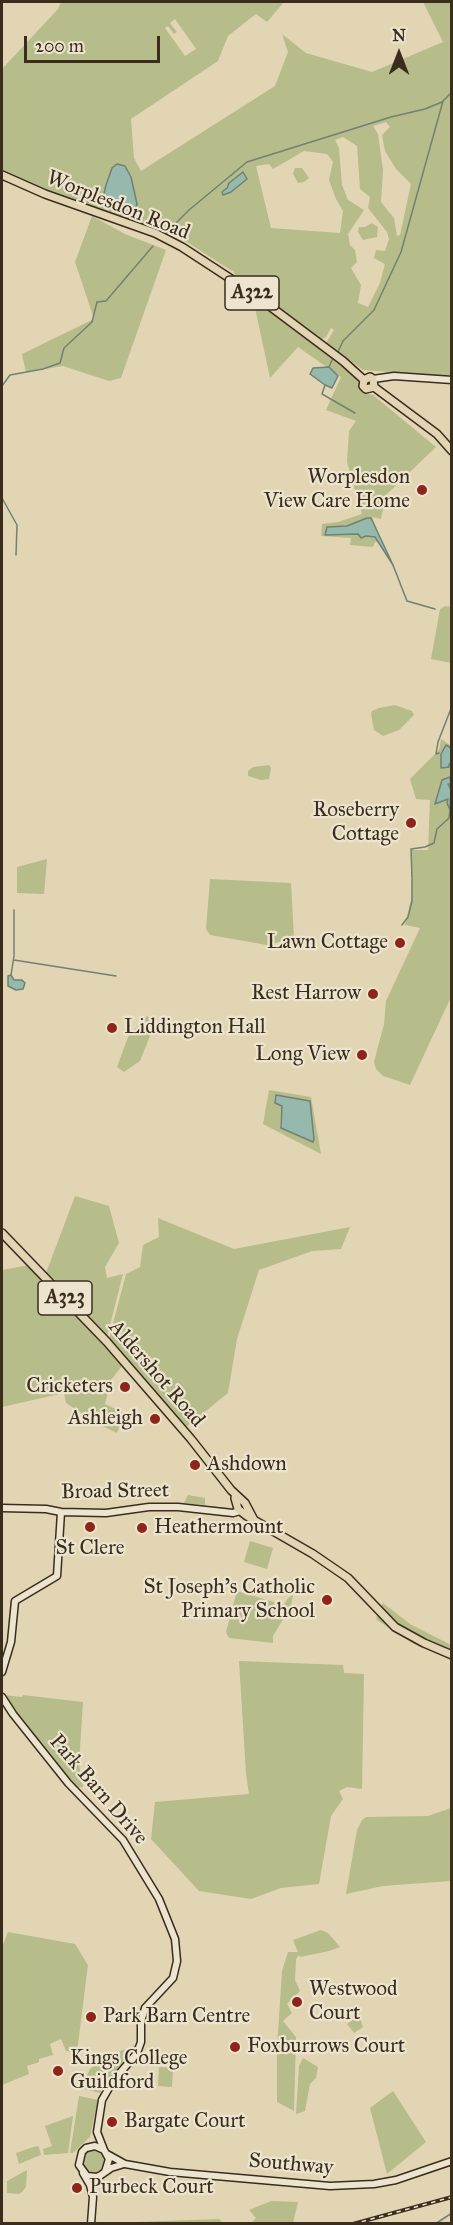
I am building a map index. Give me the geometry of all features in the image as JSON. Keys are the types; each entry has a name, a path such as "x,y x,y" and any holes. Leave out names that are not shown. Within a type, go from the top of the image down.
{"main road":[{"name":"Worplesdon Road","path":"2,175 45,194 167,239 231,277 335,355 364,380 369,377 374,383"},
{"path":"374,383 437,434 452,451"},
{"name":"Aldershot Road","path":"2,1233 107,1342 186,1433 231,1490 241,1507 254,1520 313,1554 348,1578 395,1627 452,1655"}],"street":[{"path":"374,383 394,376 452,380"},
{"name":"Broad Street","path":"2,1508 106,1513 149,1507 230,1512 241,1507"},
{"path":"2,1671 11,1642 15,1601 57,1576 61,1512"},
{"name":"Park Barn Drive","path":"2,1697 68,1783 127,1846 159,1899 175,1939 177,1960 173,1978 143,2011 140,2046 135,2057 113,2081 102,2100 98,2132"},
{"path":"91,2223 93,2197 78,2160 98,2132"},
{"path":"93,2197 109,2163 98,2132"},
{"path":"86,2148 95,2146 106,2152"},
{"name":"Southway","path":"106,2152 125,2164 186,2174 330,2186 396,2180 452,2161"},
{"path":"83,2173 92,2177 125,2164"}],"green space":[{"path":"61,2 284,2 267,22 256,14 228,36 218,61 131,119 134,158 141,171 275,86 288,52 282,34 306,53 372,72 443,42 423,2 451,2 451,377 363,370 326,343 334,330 331,328 326,337 320,340 260,297 235,275 233,270 179,237 29,184 2,172 2,69 58,9","holes":["175,19 196,49 185,56 165,28 168,26 174,34 177,32 170,23","386,122 390,127 382,135 385,151 396,169 411,184 400,235 397,236 394,218 381,202 383,170 378,134 373,126","343,137 357,146 360,189 370,197 368,208 387,232 389,239 385,251 376,250 374,258 385,264 380,283 368,307 358,303 361,285 351,268 357,262 348,234 364,210 348,200 342,185 339,148 335,140","304,151 327,154 333,162 329,180 343,211 340,233 271,228 256,166 269,164 273,169"]},
{"path":"295,168 302,168 309,178 298,183 293,174"},
{"path":"92,216 125,234 166,250 121,378 109,381 63,366 26,372 22,354 94,319 75,262"},
{"path":"372,223 378,227 377,237 363,240 358,232 359,227"},
{"path":"256,300 332,355 356,379 364,393 373,395 436,447 386,495 381,519 372,517 381,541 375,542 373,547 350,545 351,538 321,536 322,524 338,522 362,514 347,462 349,431 356,421 326,410 341,377 298,347 270,378 254,303"},
{"path":"445,606 451,607 451,663 431,659 440,609"},
{"path":"395,705 412,711 414,715 399,730 383,736 374,730 372,711"},
{"path":"441,739 452,746 451,997 410,1085 383,1076 376,1069 374,1062 384,1024 386,1001 420,928 405,925 412,895 411,850 428,850 430,800 416,799 410,779 439,750"},
{"path":"269,765 271,768 269,779 261,780 248,776 248,771 253,767"},
{"path":"47,859 44,894 17,893 17,867"},
{"path":"210,879 291,883 294,938 267,945 210,935 206,929"},
{"path":"147,1016 156,1021 140,1061 124,1072 117,1067 128,1037"},
{"path":"269,1090 311,1097 321,1154 263,1124","holes":["310,1101 314,1139 312,1142 280,1126 282,1106"]},
{"path":"75,1196 109,1206 119,1243 105,1267 107,1278 123,1274 107,1337 46,1273"},
{"path":"158,1218 234,1249 350,1227 341,1249 312,1251 259,1270 237,1339 228,1393 186,1427 109,1339 126,1274 140,1267 143,1245 159,1237"},
{"path":"29,1265 122,1366 111,1380 105,1404 124,1413 117,1433 98,1424 66,1403 64,1393 2,1407 2,1270"},
{"path":"188,1495 205,1498 205,1505 184,1503"},
{"path":"250,1541 273,1548 267,1569 244,1562"},
{"path":"237,1591 284,1605 293,1595 291,1606 273,1636 273,1643 229,1638 226,1632"},
{"path":"383,1603 410,1624 451,1645 451,1650 422,1638 394,1621 381,1606"},
{"path":"379,1615 451,1657 451,1660 414,1644 377,1620 376,1617"},
{"path":"239,1661 343,1665 344,1673 364,1674 362,1789 347,1787 339,1791 343,1799 331,1816 319,1884 281,1888 251,1899 199,1891 151,1839 155,1802 249,1794"},
{"path":"3,1695 83,1702 79,1764 83,1787 76,1788"},
{"path":"451,1808 451,1881 383,1886 346,1894 357,1830 362,1820 366,1817 428,1816"},
{"path":"321,1930 328,1933 340,1947 300,1957 299,1955 296,1959 295,1980 300,1991 287,2004 292,2013 283,2021 296,2037 294,2111 277,2102 277,2048 282,1971 288,1952 298,1952 293,1940"},
{"path":"8,1932 75,1944 88,1965 77,2052 66,2051 61,2039 50,2044 53,2055 27,2066 29,2074 2,2085 2,1947"},
{"path":"359,2015 363,2027 354,2033 347,2024"},
{"path":"136,2045 100,2093 84,2089 85,2079 90,2069 108,2056"},
{"path":"303,2058 318,2067 316,2078 310,2084 305,2111 296,2114 299,2066"},
{"path":"159,2067 173,2068 172,2087 158,2086"},
{"path":"393,2091 426,2142 387,2174 370,2108"},
{"path":"79,2096 98,2100 90,2137 73,2153 70,2153"},
{"path":"73,2116 68,2153 44,2155 43,2149 52,2146 45,2126"},
{"path":"39,2147 41,2155 19,2164 16,2153"},
{"path":"94,2150 103,2153 106,2162 103,2171 94,2174 85,2171 82,2162 85,2153"},
{"path":"27,2170 26,2187 22,2192 7,2193 7,2181"},
{"path":"271,2201 298,2202 293,2223 251,2223 256,2218 249,2210"},
{"path":"219,2219 223,2223 137,2223 137,2222"}],"water":[{"path":"117,164 125,166 131,177 137,204 134,214 115,212 104,204 106,185 112,168"},
{"path":"243,172 247,179 231,192 223,195 222,192 229,183"},
{"path":"329,367 338,376 332,388 310,374 313,368"},
{"path":"371,518 393,565 375,537 361,538 358,534 325,535 327,527 347,526"},
{"path":"446,745 451,748 451,764 449,767 441,768 441,754"},
{"path":"450,777 451,784 448,784 451,790 450,810 448,799 435,804 442,780"},
{"path":"11,975 14,980 22,980 25,983 23,989 16,990 8,986 8,976"},
{"path":"276,1095 310,1101 313,1142 281,1128 282,1106 275,1103"}],"waterway":[{"path":"167,232 189,210 247,162 391,117 425,109 442,102 452,92"},
{"path":"338,352 343,341 374,310 401,252 443,101"},
{"path":"2,386 10,375 43,369 60,363 64,348 92,322 97,302 106,301 153,246"},
{"path":"329,367 333,358"},
{"path":"325,385 322,394 355,413"},
{"path":"2,498 17,525 16,555"},
{"path":"393,565 407,601 435,609"},
{"path":"439,753 436,754 438,742 452,706"},
{"path":"412,878 411,849 434,843 437,829 449,818 450,810"},
{"path":"402,925 408,917 412,901 412,879"},
{"path":"14,910 14,955"},
{"path":"11,975 14,956"},
{"path":"14,960 116,976"},
{"path":"435,2224 452,2213"}],"railway":[{"path":"353,2224 452,2197"}],"place":[{"name":"Worplesdon View Care Home","path":"422,490"},
{"name":"Roseberry Cottage","path":"411,823"},
{"name":"Lawn Cottage","path":"400,943"},
{"name":"Rest Harrow","path":"373,994"},
{"name":"Liddington Hall","path":"112,1028"},
{"name":"Long View","path":"362,1055"},
{"name":"Cricketers","path":"125,1387"},
{"name":"Ashleigh","path":"155,1419"},
{"name":"Ashdown","path":"195,1465"},
{"name":"St Clere","path":"90,1527"},
{"name":"Heathermount","path":"142,1528"},
{"name":"St Joseph's Catholic Primary School","path":"327,1600"},
{"name":"Westwood Court","path":"297,2002"},
{"name":"Park Barn Centre","path":"91,2017"},
{"name":"Foxburrows Court","path":"235,2047"},
{"name":"Kings College Guildford","path":"58,2071"},
{"name":"Bargate Court","path":"112,2122"},
{"name":"Purbeck Court","path":"77,2188"}]}
